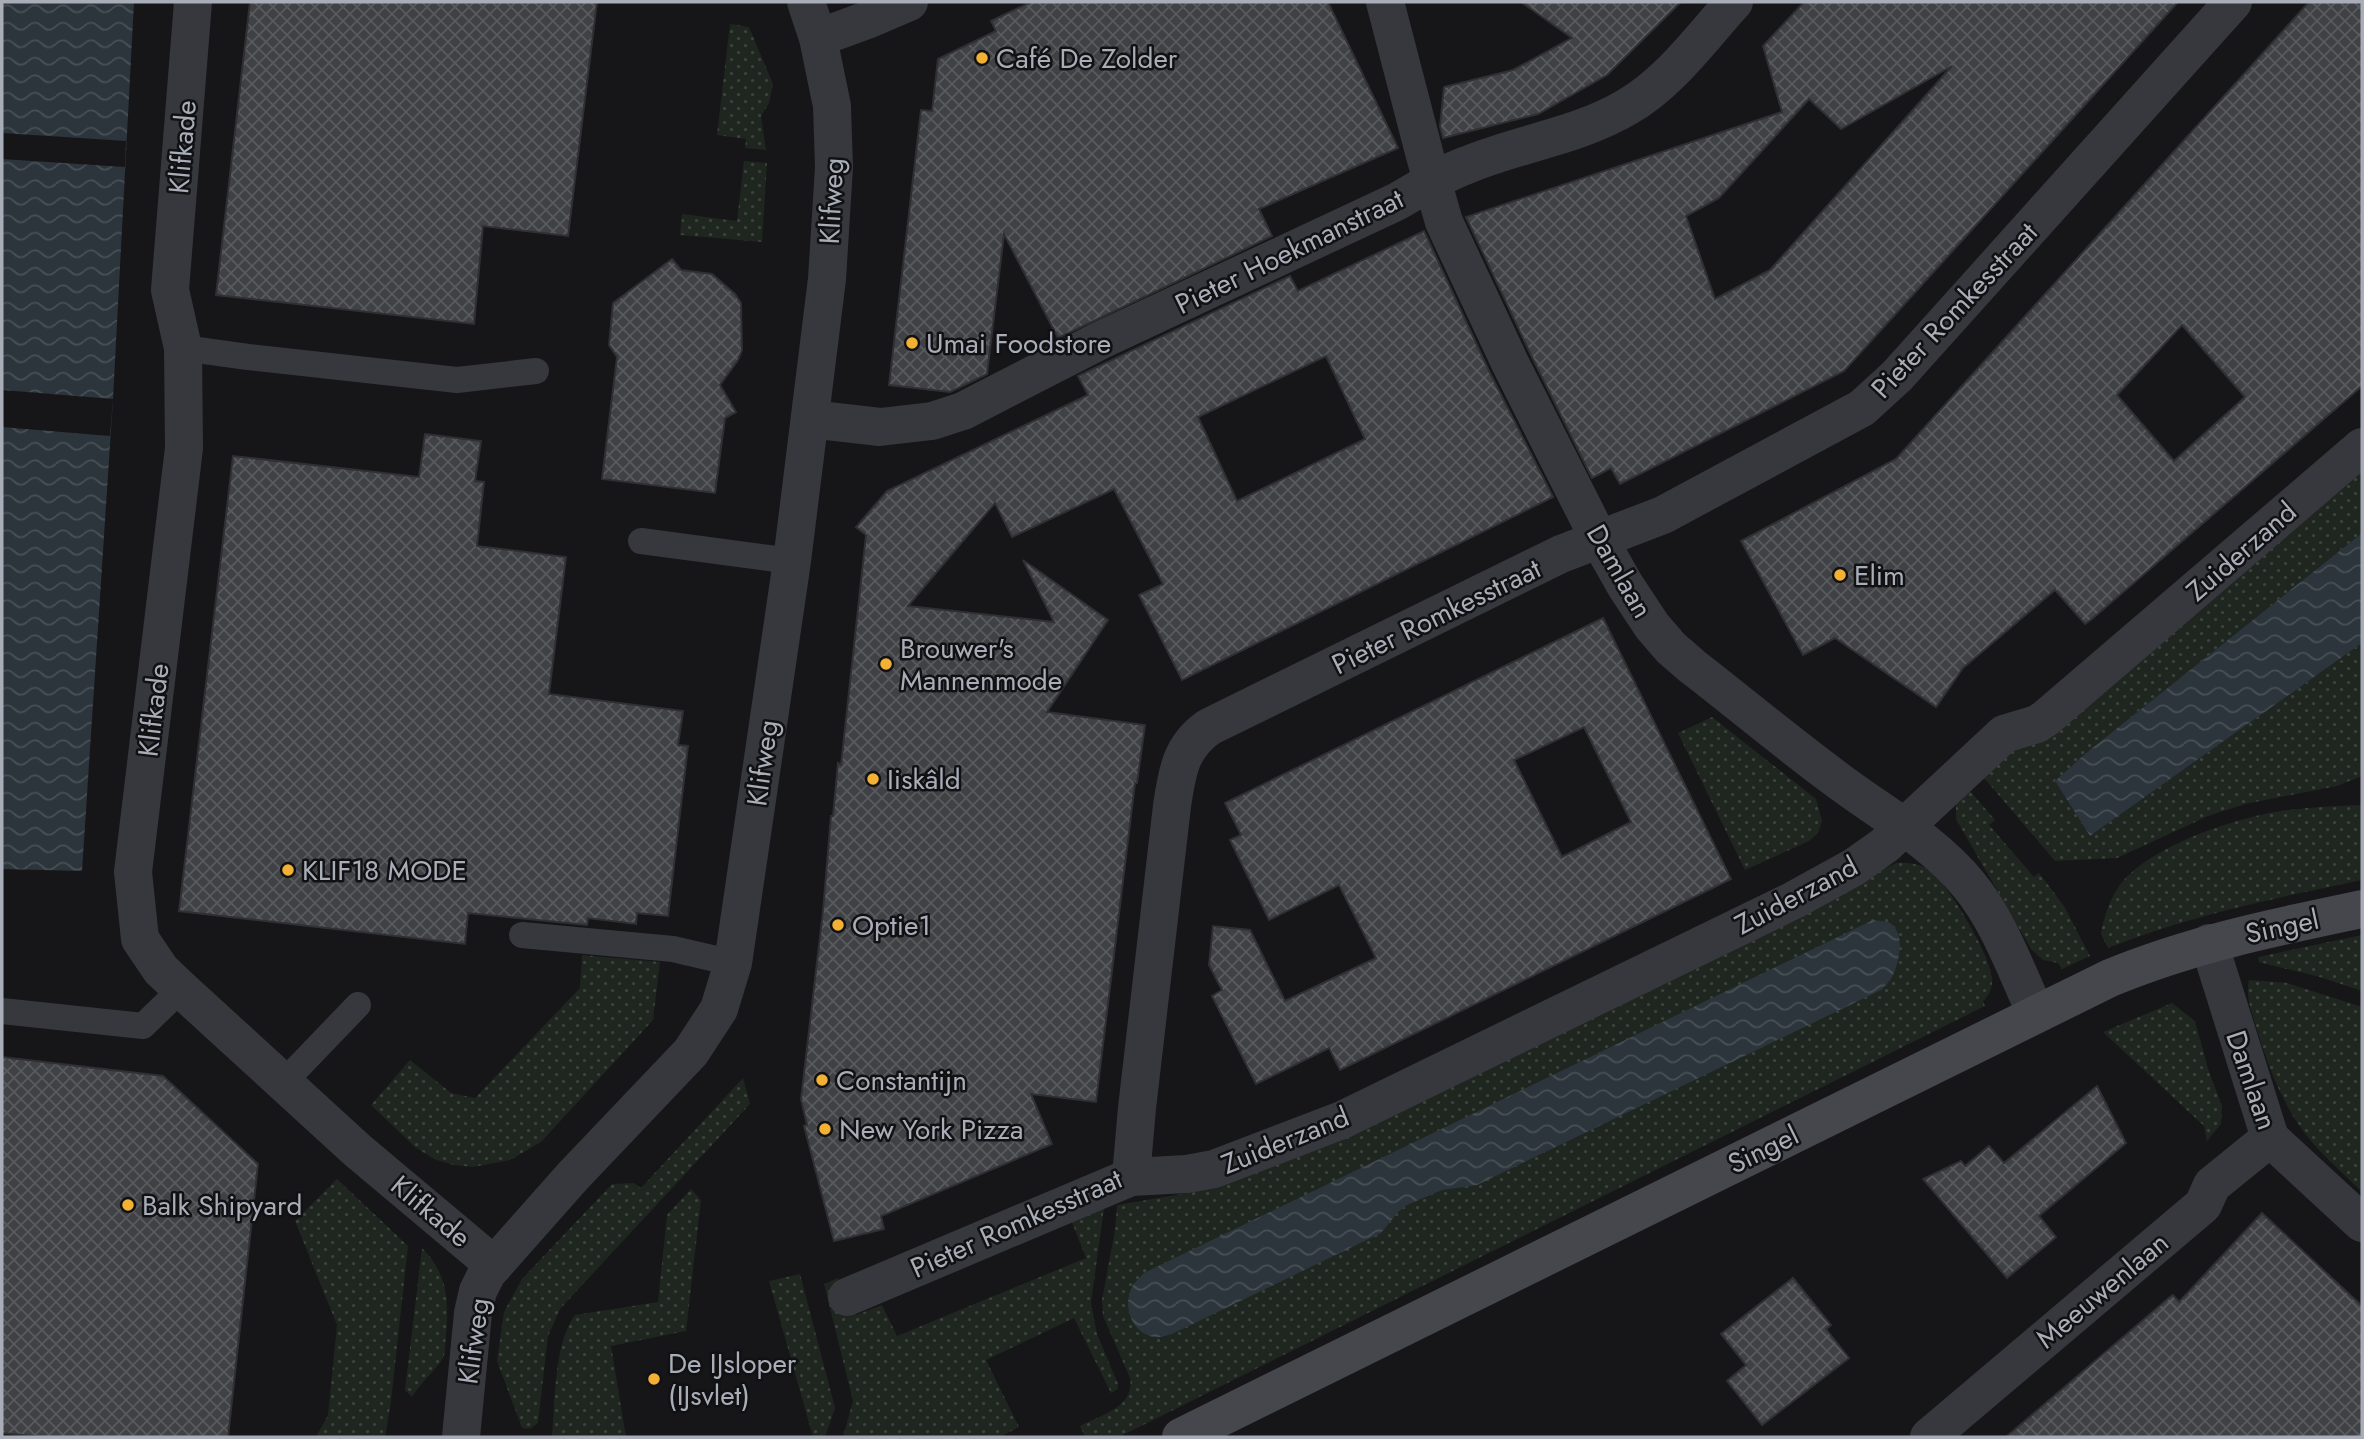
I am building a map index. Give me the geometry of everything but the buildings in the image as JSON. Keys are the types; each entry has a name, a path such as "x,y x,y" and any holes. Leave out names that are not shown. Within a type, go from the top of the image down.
{"main road":[{"name":"Singel","path":"1181,1437 2036,1013 2135,967 2246,932 2362,909"}],"street":[{"name":"Klifkade","path":"194,2 170,290 183,348 184,448 133,872 140,939 171,979 357,1150 494,1265"},
{"name":"Klifweg","path":"461,1437 475,1301 483,1280 573,1176 691,1052 719,1009 733,963 792,561 827,279 834,167 832,106 818,38 806,2"},
{"path":"818,38 909,2"},
{"name":"Damlaan","path":"1385,2 1444,222 1504,352 1625,586 1652,626 1671,648 1833,777 1950,863 1971,887 1999,935 2036,1013"},
{"name":"Pieter Hoekmanstraat","path":"810,419 880,427 932,421 963,411 1101,340 1396,202 1432,180 1467,164 1587,126 1629,106 1668,75 1734,2"},
{"name":"Pieter Romkesstraat","path":"847,1297 1131,1177 1172,806 1178,769 1190,743 1209,727 1561,554 1675,509 1862,408 1905,367 2233,2"},
{"name":"Zuiderzand","path":"1131,1177 1186,1174 1214,1169 1342,1120 1794,900 1854,867 1885,845 2004,734 2037,724 2046,718 2362,447"},
{"name":"Damlaan","path":"2209,943 2270,1138 2362,1223"},
{"name":"Meeuwenlaan","path":"1928,1437 2203,1205 2212,1185 2270,1138"}],"lane":[{"path":"183,348 457,380 536,372"},
{"path":"640,541 792,561"},
{"path":"522,935 673,949 733,963"},
{"path":"2,1011 143,1026 171,979"},
{"path":"284,1082 358,1005"}],"shaded area":[{"path":"730,24 749,27 773,84 769,103 761,116 766,150 745,148 746,139 717,135"},
{"path":"744,161 767,163 762,242 680,235 682,214 737,221"},
{"path":"2362,462 2362,533 2086,753 2055,781 2090,836 2362,643 2362,776 2337,786 2245,804 2208,816 2117,858 2055,861 1979,772"},
{"path":"1712,717 1816,799 1822,821 1818,833 1809,841 1745,870 1678,733"},
{"path":"1964,784 1995,820 1989,825 2034,877 2039,873 2064,906 2090,956 2062,969 2058,963 2043,960 2031,949 1956,819 1956,801"},
{"path":"2362,805 2362,880 2202,917 2108,948 2101,934 2115,892 2131,873 2169,847 2216,828 2262,815"},
{"path":"1896,863 1915,864 1928,869 1940,880 1958,906 1984,953 1992,977 1989,993 1983,1001 1985,1006 1119,1437 1085,1437 1080,1426 1115,1409 1127,1396 1130,1388 1130,1378 1103,1316 1102,1300 1117,1205 1194,1192 1368,1121"},
{"path":"2362,935 2362,991 2259,962 2258,957"},
{"path":"582,955 660,962 653,1020 541,1142 510,1160 473,1167 453,1165 434,1159 415,1147 371,1105 410,1060 451,1093 475,1098 580,988"},
{"path":"2249,980 2287,983 2362,1007 2362,1192 2309,1138 2282,1095 2254,1020 2249,1000"},
{"path":"2172,1003 2195,1021 2222,1106 2221,1124 2207,1141 2204,1126 2103,1032"},
{"path":"743,1078 750,1104 560,1309 548,1336 538,1423 530,1429 522,1428 497,1361 504,1312 522,1279 612,1184 634,1183 641,1188"},
{"path":"337,1179 408,1246 385,1437 316,1437 328,1415 337,1325 295,1221"},
{"path":"691,1189 701,1200 686,1331 611,1346 626,1437 552,1437 559,1357 568,1327 575,1315 658,1302 667,1215"},
{"path":"1104,1208 1091,1303 1097,1334 1118,1389 1111,1393 1074,1318 986,1360 1019,1427 1000,1437 843,1437 853,1401 824,1284 838,1278 856,1315 882,1305 897,1336 1086,1258 1071,1220"},
{"path":"422,1248 442,1278 447,1299 447,1323 443,1358 412,1397 405,1390"},
{"path":"800,1274 835,1408 825,1437 813,1437 769,1281"}],"water":[{"path":"2,2 134,2 113,399 82,871 2,869"},
{"path":"2362,533 2362,643 2090,836 2055,781 2086,753"},
{"path":"1873,920 1890,923 1900,941 1895,971 1881,990 1477,1185 1442,1190 1407,1205 1381,1233 1172,1334 1158,1337 1148,1335 1135,1325 1131,1318 1128,1301 1130,1293 1133,1285 1144,1273"}],"pier":[{"path":"2,133 126,141 125,167 2,159"},
{"path":"2,390 113,399 110,436 2,427"}],"place":[{"name":"Café De Zolder","path":"982,58"},
{"name":"Umai Foodstore","path":"912,343"},
{"name":"Elim","path":"1840,575"},
{"name":"Brouwer's Mannenmode","path":"886,664"},
{"name":"Iiskâld","path":"873,779"},
{"name":"KLIF18 MODE","path":"288,870"},
{"name":"Optie1","path":"838,925"},
{"name":"Constantijn","path":"822,1080"},
{"name":"New York Pizza","path":"825,1129"},
{"name":"Balk Shipyard","path":"128,1205"},
{"name":"De IJsloper (IJsvlet)","path":"654,1379"}]}
